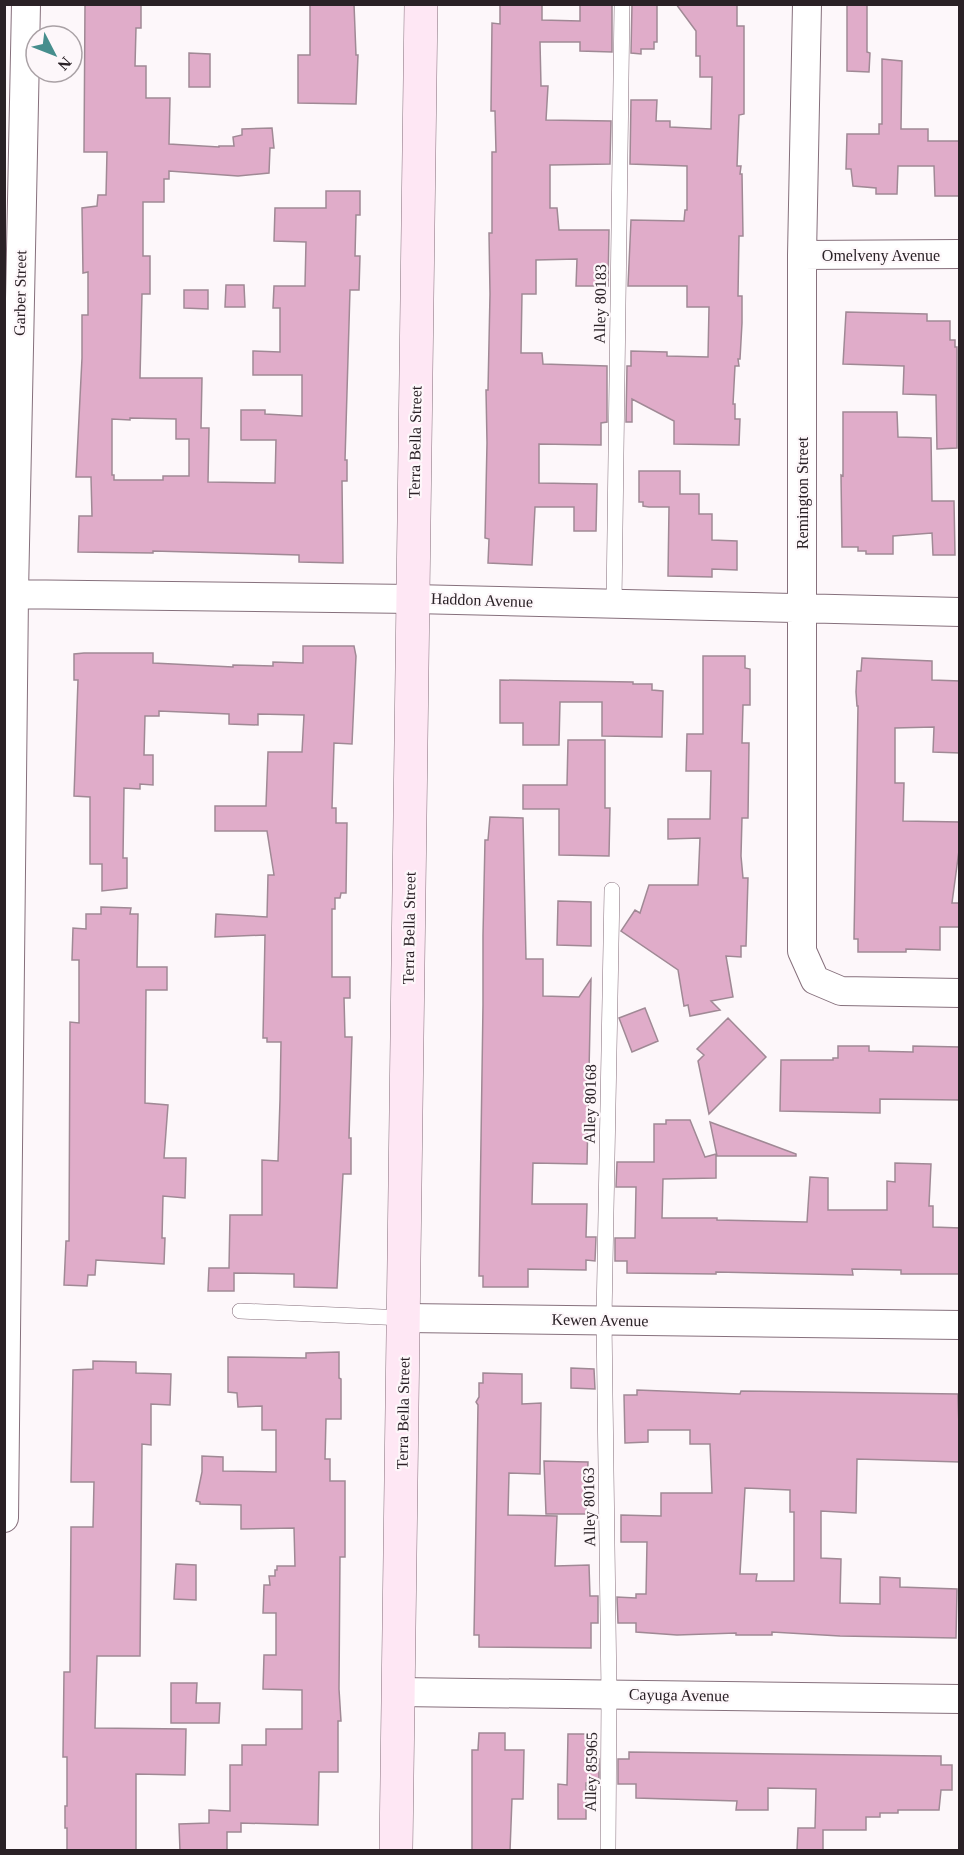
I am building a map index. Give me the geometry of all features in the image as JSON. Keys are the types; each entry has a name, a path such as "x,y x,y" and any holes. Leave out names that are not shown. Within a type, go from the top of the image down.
{"main road":[{"name":"Terra Bella Street","path":"396,1851 421,4"}],"street":[{"name":"Garber Street","path":"4,1518 9,594 26,4"},
{"name":"Remington Street","path":"807,4 802,255 802,951 815,980 841,991 960,993"},
{"name":"Omelveny Avenue","path":"802,255 960,254"},
{"name":"Haddon Avenue","path":"9,594 413,598 960,612"},
{"name":"Kewen Avenue","path":"405,1318 960,1325"},
{"name":"Cayuga Avenue","path":"398,1692 960,1699"}],"lane":[{"name":"Alley 80183","path":"614,604 622,4"},
{"name":"Alley 80168","path":"604,1320 612,890"},
{"name":"Kewen Avenue","path":"240,1311 405,1318"},
{"name":"Alley 80163","path":"604,1320 609,1694"},
{"name":"Alley 85965","path":"608,1851 609,1694"}],"building":[{"path":"85,4 141,5 141,28 136,28 135,66 146,66 146,98 170,98 169,144 234,146 233,137 242,135 242,129 272,128 274,148 270,148 269,173 238,176 169,171 169,179 164,179 164,202 143,202 143,256 150,256 150,294 142,294 140,378 202,378 201,428 209,428 208,482 275,483 276,440 241,440 241,410 265,410 265,414 302,416 302,375 253,375 253,351 280,352 280,308 273,308 274,286 305,286 306,242 274,241 275,208 326,208 326,191 360,191 360,215 356,215 355,256 360,256 359,290 350,290 345,460 347,460 347,481 342,481 343,563 299,562 299,555 153,551 153,553 78,552 79,516 92,516 91,477 76,477 82,315 88,315 88,272 83,273 82,208 97,206 98,195 106,195 107,152 84,152","holes":["112,419 176,419 176,439 189,439 189,476 163,476 163,480 114,480 114,475 112,475"]},
{"path":"310,4 354,4 356,55 358,55 356,104 298,103 298,55 310,55"},
{"path":"500,4 542,4 542,20 580,21 580,4 612,4 612,52 580,51 580,42 540,42 541,86 548,86 546,120 611,121 610,164 550,165 550,208 557,208 559,230 609,230 608,286 576,286 577,259 536,260 536,294 522,294 521,353 542,353 543,364 607,366 607,422 601,423 601,445 539,444 539,483 597,484 596,531 574,531 574,507 535,507 532,565 488,563 489,539 485,538 489,233 492,233 492,152 496,152 495,111 491,111 492,23 500,24"},
{"path":"632,4 657,4 657,42 654,42 654,49 641,49 641,54 631,53"},
{"path":"676,4 737,4 737,26 744,26 744,114 739,115 737,166 741,166 740,174 742,174 743,236 739,236 738,296 742,296 742,323 739,366 735,366 733,404 735,404 735,419 740,419 739,445 674,444 674,421 632,399 632,422 626,422 627,366 631,366 631,351 667,352 667,356 708,357 709,307 687,307 687,286 628,286 631,220 684,221 685,210 687,210 687,166 630,164 631,100 657,100 656,121 670,121 670,127 711,129 712,77 700,77 700,56 696,56 696,31"},
{"path":"847,4 867,4 869,72 847,71"},
{"path":"189,53 210,54 210,87 189,87"},
{"path":"882,59 902,61 901,129 928,129 928,141 959,141 959,196 935,196 934,166 898,166 897,194 876,194 876,188 853,186 851,169 846,169 847,134 879,134 879,124 882,124"},
{"path":"226,285 244,285 245,307 225,307"},
{"path":"184,290 208,290 208,309 184,308"},
{"path":"846,312 927,314 927,321 950,321 950,340 955,340 955,347 957,347 957,448 937,449 936,395 903,394 904,366 843,364"},
{"path":"843,412 897,412 898,437 931,438 932,501 954,501 955,555 933,555 932,533 893,536 893,554 866,554 866,551 858,551 858,547 842,547"},
{"path":"639,471 680,471 680,494 699,494 699,514 712,514 712,540 737,541 737,570 712,569 712,577 668,576 669,507 643,506 643,502 639,502"},
{"path":"303,646 354,646 356,656 352,744 334,743 332,808 336,808 336,823 347,823 346,893 341,893 340,898 335,898 335,909 332,909 332,977 350,977 350,998 344,998 345,1037 352,1037 349,1138 351,1138 351,1174 343,1174 337,1288 294,1287 294,1274 234,1273 234,1291 208,1291 209,1268 229,1268 230,1215 262,1215 262,1160 278,1161 281,1042 267,1042 267,1038 263,1038 265,935 215,937 216,914 267,917 268,875 274,875 267,831 215,831 215,806 266,806 268,752 302,752 304,715 258,714 258,725 229,724 229,714 159,711 159,716 145,716 144,755 153,755 153,785 140,784 140,789 124,788 123,858 127,858 127,888 102,891 102,864 90,864 90,797 74,796 78,680 74,680 74,654 153,653 153,663 233,667 233,665 273,666 273,662 303,663"},
{"path":"703,656 745,656 745,668 750,669 750,705 743,705 742,743 749,743 748,818 742,818 741,856 743,878 748,878 746,946 741,946 741,957 726,956 733,997 711,1001 720,1010 690,1016 688,1005 684,1006 678,970 621,931 635,910 640,913 649,885 698,885 700,838 668,839 668,819 710,819 711,771 686,771 687,734 703,734"},
{"path":"862,658 932,661 932,680 960,681 960,753 933,752 934,727 895,728 895,783 904,783 903,821 960,822 960,843 952,903 960,903 960,927 940,927 940,950 906,949 906,952 858,952 858,939 854,939 858,706 856,692 857,671 861,671"},
{"path":"500,680 652,684 652,690 663,691 662,737 602,736 602,702 560,702 559,745 523,745 523,723 500,723"},
{"path":"568,740 605,740 605,808 610,808 609,856 559,855 559,809 523,809 523,785 567,785"},
{"path":"490,817 523,818 526,959 543,959 543,996 579,997 591,979 587,1164 533,1163 532,1204 587,1204 586,1237 596,1237 595,1261 586,1260 586,1270 528,1269 528,1287 483,1287 483,1276 479,1276 485,840 488,840"},
{"path":"558,901 591,902 591,946 557,945"},
{"path":"101,907 131,908 130,914 138,914 137,967 167,967 167,990 146,990 145,1103 168,1105 164,1158 186,1158 185,1198 163,1196 164,1264 96,1260 95,1275 88,1275 87,1286 64,1285 66,1241 69,1241 70,1022 79,1023 79,960 72,960 73,928 86,929 86,914 101,914"},
{"path":"645,1008 658,1041 632,1052 619,1018"},
{"path":"728,1018 766,1057 709,1114 698,1061 704,1055 697,1049"},
{"path":"838,1046 869,1046 869,1051 913,1052 913,1046 960,1047 960,1100 880,1099 880,1113 780,1111 781,1060 833,1060 833,1058 838,1058"},
{"path":"666,1120 690,1120 705,1157 716,1154 716,1178 663,1179 662,1218 807,1222 810,1177 828,1178 828,1210 887,1210 887,1181 895,1182 895,1163 931,1164 929,1206 933,1206 933,1227 960,1228 960,1274 901,1274 901,1270 852,1269 853,1275 627,1273 627,1261 615,1261 615,1238 635,1238 636,1187 616,1187 617,1162 654,1162 654,1124 666,1124"},
{"path":"710,1122 796,1154 796,1156 717,1156"},
{"path":"339,1352 341,1419 326,1419 325,1459 330,1459 330,1481 345,1481 345,1557 340,1557 339,1689 341,1721 338,1721 338,1772 319,1772 318,1825 241,1823 241,1832 227,1832 227,1851 180,1851 179,1824 209,1823 209,1810 230,1811 230,1765 242,1765 242,1745 266,1745 266,1729 302,1729 302,1690 263,1689 264,1655 276,1655 276,1613 263,1613 264,1585 270,1585 269,1576 275,1576 277,1566 295,1566 294,1528 241,1529 241,1505 200,1504 196,1501 202,1472 202,1456 223,1457 223,1471 276,1472 276,1430 262,1430 262,1406 238,1407 237,1393 228,1392 228,1357 306,1358 306,1353"},
{"path":"93,1361 136,1362 136,1373 171,1374 170,1405 151,1404 151,1445 142,1444 140,1656 97,1656 95,1728 186,1729 185,1775 136,1774 136,1851 67,1851 65,1806 67,1806 67,1757 63,1757 64,1672 70,1672 71,1527 93,1527 94,1482 71,1482 73,1370 93,1369"},
{"path":"571,1368 594,1369 595,1389 571,1388"},
{"path":"483,1373 522,1374 522,1404 541,1403 540,1474 509,1473 508,1515 557,1516 555,1566 589,1565 590,1596 598,1596 598,1623 591,1623 591,1648 479,1647 479,1635 474,1635 478,1405 476,1402 479,1397 479,1383 483,1383"},
{"path":"637,1390 740,1394 741,1391 958,1394 960,1462 857,1459 856,1513 821,1511 821,1558 841,1559 840,1603 880,1604 880,1577 900,1578 900,1587 957,1589 956,1638 772,1632 772,1635 736,1635 736,1633 677,1635 636,1632 636,1623 618,1623 617,1597 636,1598 636,1594 646,1594 647,1542 621,1542 621,1515 661,1516 661,1493 712,1493 710,1444 690,1444 690,1430 648,1430 648,1442 625,1443 624,1395 637,1395","holes":["745,1488 790,1490 790,1512 794,1512 794,1581 756,1581 757,1574 740,1574"]},
{"path":"544,1461 588,1462 586,1514 546,1514"},
{"path":"176,1564 196,1565 196,1600 174,1599"},
{"path":"171,1683 197,1683 196,1703 220,1703 219,1723 171,1723"},
{"path":"479,1733 505,1733 505,1750 524,1750 523,1799 512,1799 510,1851 472,1851 472,1750 478,1750"},
{"path":"568,1734 590,1734 590,1758 599,1759 599,1783 586,1783 586,1819 558,1819 558,1784 567,1785"},
{"path":"629,1752 941,1756 941,1765 952,1765 952,1790 941,1790 939,1810 898,1810 898,1813 880,1813 880,1817 866,1817 866,1830 823,1830 823,1851 797,1851 798,1828 815,1828 816,1789 768,1788 768,1810 736,1810 737,1801 636,1798 636,1784 618,1784 618,1759 629,1759"}]}
